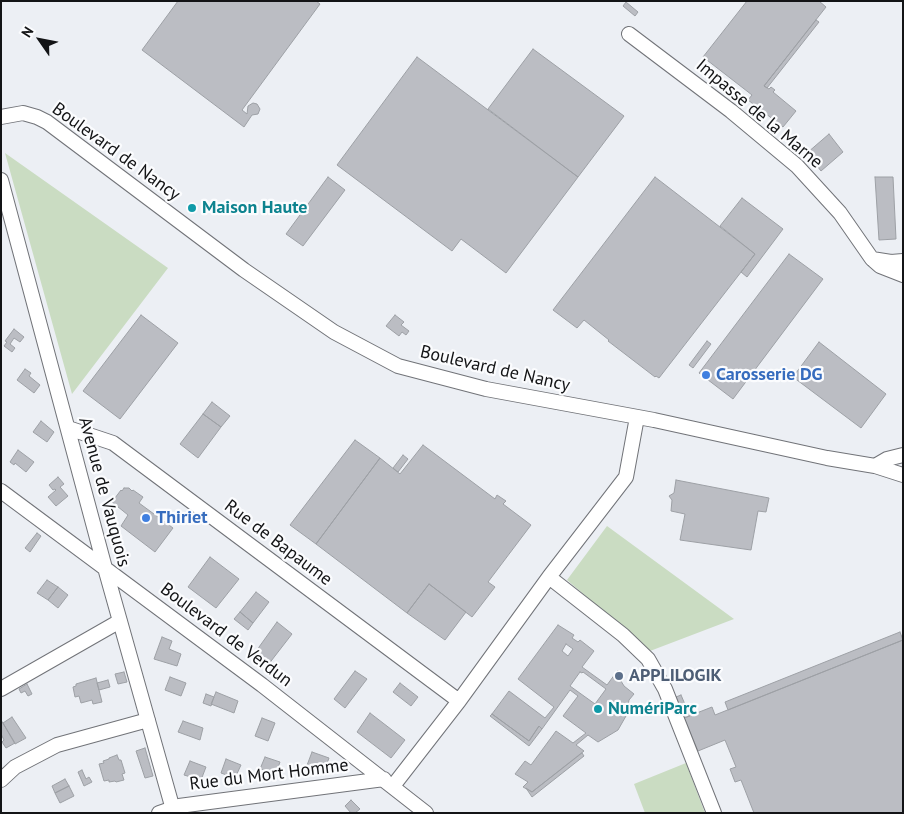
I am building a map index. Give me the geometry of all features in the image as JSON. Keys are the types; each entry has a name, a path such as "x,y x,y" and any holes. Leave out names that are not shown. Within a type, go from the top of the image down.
{"street":[{"name":"Impasse de la Marne","path":"629,34 731,111 797,166 840,213 872,259 880,266 903,275"},
{"name":"Boulevard de Nancy","path":"2,115 23,114 37,117 47,122 244,270 334,332 398,366 486,390 638,417 827,458 875,466 903,475"},
{"name":"Avenue de Vauquois","path":"1,180 105,568 148,720 178,809"},
{"path":"872,259 891,262 903,261"},
{"path":"389,782 459,701 549,577 626,477 638,417"},
{"name":"Rue de Bapaume","path":"68,428 113,444 459,701"},
{"path":"875,466 887,459 903,455"},
{"name":"Boulevard de Verdun","path":"1,491 389,782 426,813"},
{"path":"549,577 623,635 648,659 665,688 714,813"},
{"path":"1,689 120,621"},
{"path":"1,780 15,767 57,745 148,720"},
{"name":"Rue du Mort Homme","path":"159,813 389,782"}],"green space":[{"path":"5,153 168,268 72,394"},
{"path":"607,526 734,619 650,651 567,580"},
{"path":"686,763 705,813 645,813 634,784"}],"building":[{"path":"178,1 316,1 320,4 242,110 247,114 248,106 253,103 257,104 260,109 258,114 252,115 244,127 142,50"},
{"path":"747,1 819,1 826,7 764,86 775,90 773,92 796,111 783,127 748,100 752,95 703,57"},
{"path":"626,2 638,12 635,16 623,6"},
{"path":"816,20 819,22 767,88 764,86"},
{"path":"533,49 624,116 578,177 488,109"},
{"path":"417,57 578,177 506,273 461,239 452,251 337,165"},
{"path":"829,134 843,152 821,171 807,153"},
{"path":"328,177 345,190 303,246 286,234"},
{"path":"655,177 755,254 659,378 655,377 608,341 584,320 577,328 553,310"},
{"path":"875,177 893,177 896,239 879,240"},
{"path":"742,198 783,229 747,277 741,272 755,254 720,226"},
{"path":"789,254 823,279 733,399 699,373"},
{"path":"141,315 178,343 120,419 83,391"},
{"path":"395,315 404,322 401,325 409,331 406,335 402,332 399,336 386,326"},
{"path":"14,329 24,337 20,342 14,338 10,344 15,348 12,352 4,346 7,342 5,341"},
{"path":"707,341 711,344 693,368 689,365"},
{"path":"819,342 886,394 861,428 793,377"},
{"path":"25,369 31,373 29,376 40,385 34,393 17,380"},
{"path":"212,402 230,416 221,427 203,414"},
{"path":"203,414 221,427 198,458 180,444"},
{"path":"41,421 54,432 47,442 33,432"},
{"path":"355,440 380,458 316,544 290,525"},
{"path":"423,445 495,499 497,495 506,501 503,504 531,525 488,582 495,587 472,617 429,584 407,613 316,544 380,458 400,474"},
{"path":"18,450 34,462 26,472 15,463 14,465 10,462"},
{"path":"403,455 408,459 398,472 393,468"},
{"path":"58,477 64,484 60,487 68,496 56,506 48,497 56,490 53,490 49,485"},
{"path":"676,480 769,498 766,512 758,511 751,550 680,540 685,514 671,511 672,500 669,496 674,493"},
{"path":"124,488 129,488 143,497 139,503 173,528 155,552 121,526 128,515 112,502"},
{"path":"37,533 41,536 30,552 25,548"},
{"path":"210,557 239,579 216,608 188,587"},
{"path":"47,580 58,587 48,600 37,593"},
{"path":"429,584 466,612 445,640 407,613"},
{"path":"58,587 68,595 58,608 48,600"},
{"path":"256,592 269,602 253,623 240,612"},
{"path":"240,612 253,623 248,630 234,619"},
{"path":"277,622 292,634 268,665 254,654"},
{"name":"NumériParc","path":"558,625 574,635 572,638 578,642 580,640 594,651 582,667 607,685 618,670 624,678 621,681 624,686 634,694 629,700 626,716 618,730 598,742 588,735 576,745 584,751 532,792 523,787 528,782 515,774 525,761 531,765 556,731 573,743 586,733 563,716 578,696 570,690 542,729 539,726 529,741 492,714 509,691 545,718 554,707 518,679","holes":["566,644 573,649 568,656 562,651","580,672 583,672 606,689 595,704 570,686"]},
{"path":"900,632 903,640 728,710 725,702"},
{"path":"162,637 172,641 169,649 181,654 177,666 154,659"},
{"path":"903,640 903,813 754,813 741,780 735,782 730,769 736,767 725,740 698,751 684,718 712,707 715,715"},
{"path":"355,671 367,679 345,708 334,699"},
{"path":"124,672 127,682 118,684 115,674"},
{"path":"170,677 186,683 181,696 165,690"},
{"path":"96,678 102,702 93,704 92,700 81,703 79,696 75,697 73,687 76,684"},
{"path":"108,680 110,687 99,690 97,683"},
{"path":"400,683 418,697 411,706 393,692"},
{"path":"27,684 32,694 28,696 25,691 21,693 19,689"},
{"path":"216,692 238,701 234,713 211,704"},
{"path":"206,694 214,697 211,706 203,703"},
{"path":"681,695 690,716 684,718 676,697"},
{"path":"370,713 405,740 391,758 357,732"},
{"path":"492,714 529,741 539,726 542,729 529,746 490,716"},
{"path":"12,717 26,738 15,744 3,723"},
{"path":"262,718 275,723 268,741 255,736"},
{"path":"1,720 15,743 6,748 2,742 4,740 1,734"},
{"path":"183,721 203,728 200,740 178,732"},
{"path":"145,748 153,776 145,778 136,751"},
{"path":"312,752 329,758 323,774 306,768"},
{"path":"582,753 584,756 532,797 526,788 532,792"},
{"path":"117,755 119,760 121,760 125,773 122,774 124,780 116,782 104,781 99,764"},
{"path":"265,757 280,762 276,773 260,769"},
{"path":"226,759 241,765 235,778 221,773"},
{"path":"190,761 206,767 201,780 184,775"},
{"path":"82,770 86,779 89,777 92,782 84,786 78,772"},
{"path":"65,779 69,786 55,793 52,786"},
{"path":"69,786 74,796 60,803 55,793"},
{"path":"351,800 360,809 355,813 351,813 345,806"}],"place":[{"name":"Maison Haute","path":"192,208"},
{"name":"Carosserie DG","path":"706,375"},
{"name":"Thiriet","path":"146,518"},
{"name":"APPLILOGIK","path":"619,676"},
{"name":"NumériParc","path":"598,709"}]}
